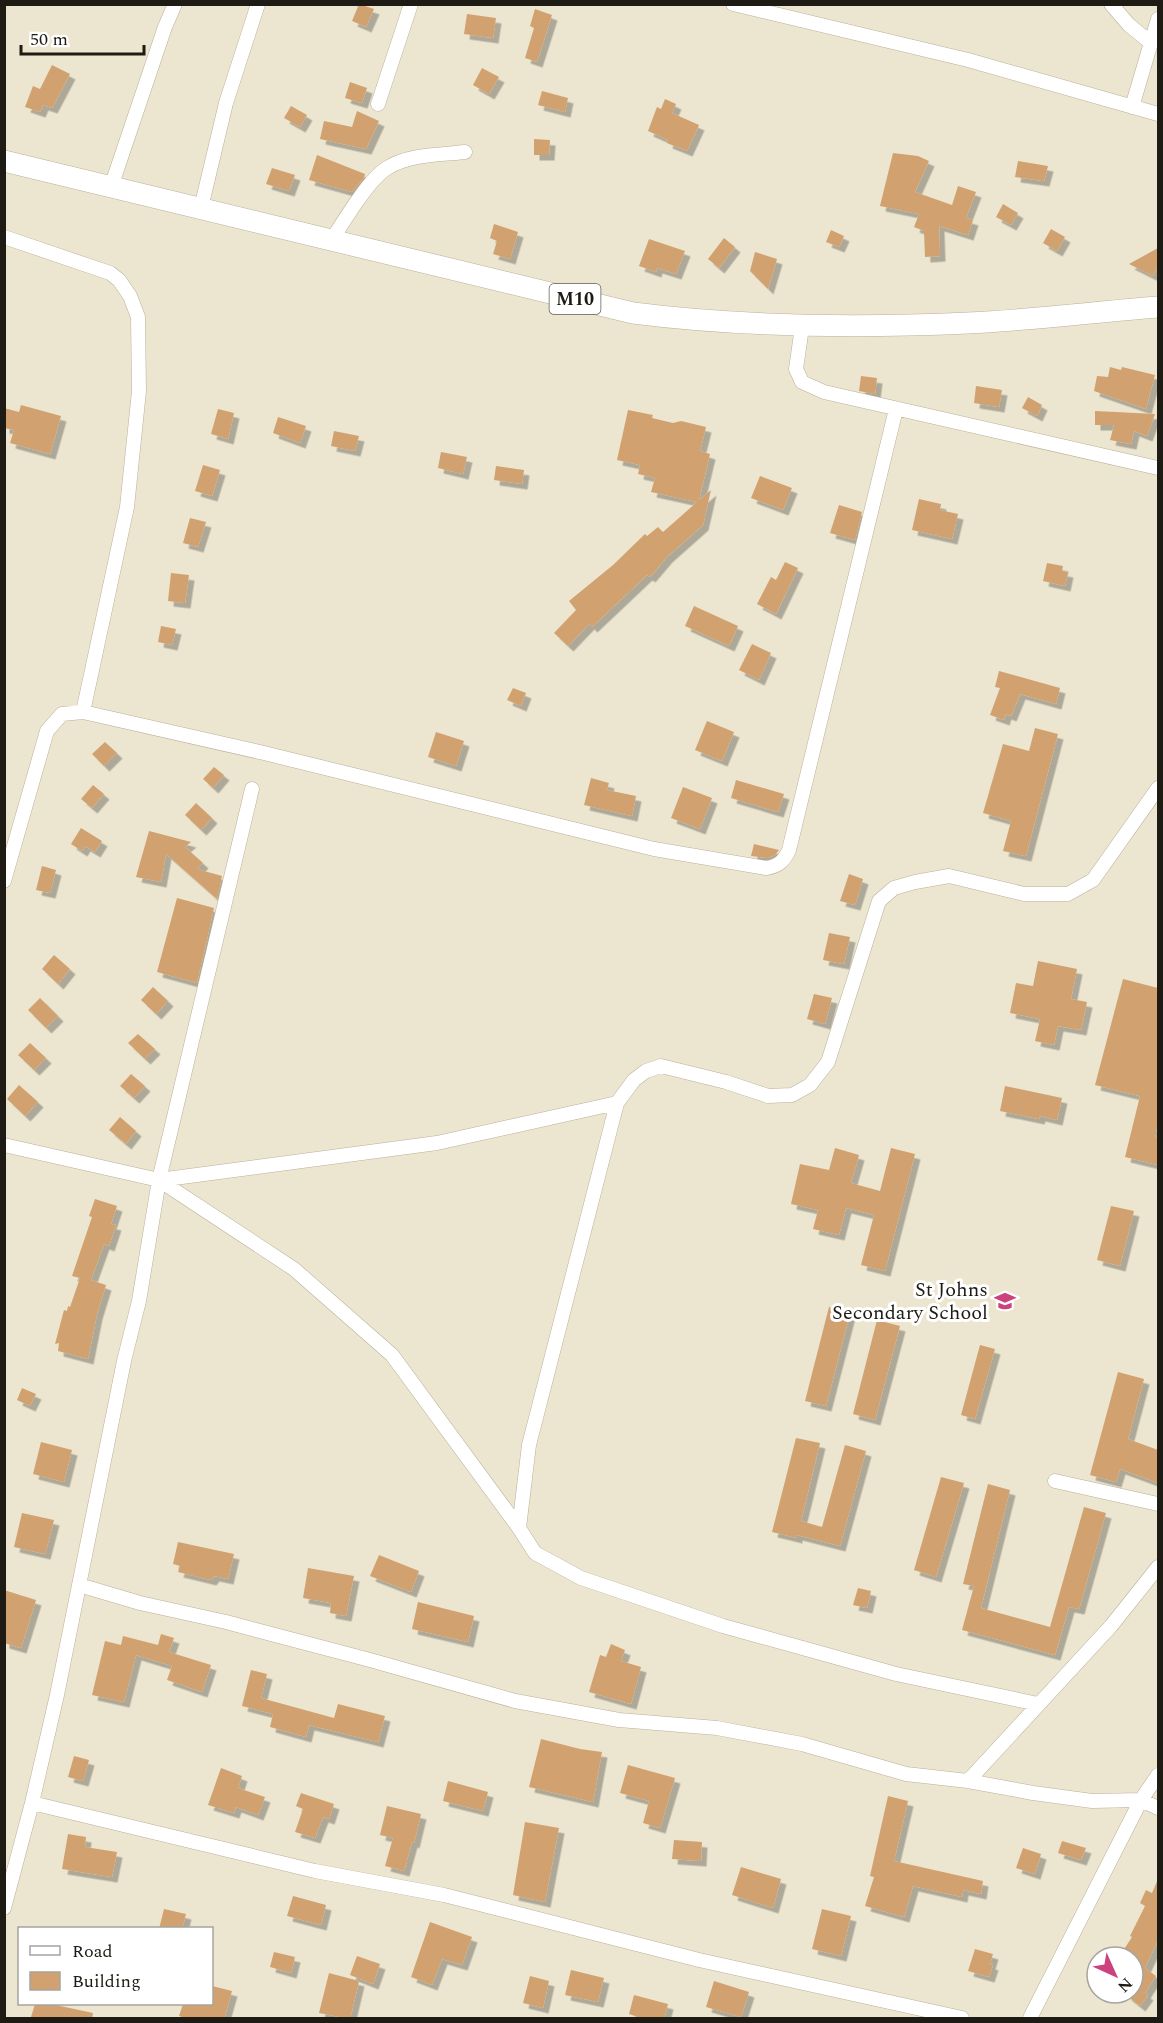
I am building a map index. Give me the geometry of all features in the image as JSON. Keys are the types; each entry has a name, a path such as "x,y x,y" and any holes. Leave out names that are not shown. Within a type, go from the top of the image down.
{"main road":[{"name":"M10","path":"4,161 633,313 802,327 969,323 1158,307"}],"street":[{"path":"111,188 165,27 175,4"},
{"path":"201,208 226,103 258,4"},
{"path":"378,104 411,4"},
{"path":"733,4 968,60 1158,114"},
{"path":"1111,4 1129,25 1151,43"},
{"path":"1132,106 1158,19"},
{"path":"331,241 370,185 387,168 414,158 465,152"},
{"path":"4,237 110,273 119,280 138,317 139,391 127,507 83,712"},
{"path":"802,327 796,369 802,382 824,393 1158,468"},
{"path":"4,881 47,731 62,714 83,712 654,849 766,868 777,866 789,850 896,409"},
{"path":"4,1908 32,1803 57,1695 124,1361 139,1301 159,1180 252,789"},
{"path":"519,1528 529,1445 617,1103 634,1080 646,1071 661,1066 726,1082 768,1096 792,1095 810,1085 828,1062 879,901 894,888 949,876 1024,894 1068,894 1092,880 1157,792"},
{"path":"4,1145 159,1180 437,1143 617,1103"},
{"path":"159,1180 294,1269 392,1355 535,1553 581,1578 723,1626 896,1674 1038,1704"},
{"path":"1055,1481 1158,1504"},
{"path":"968,1781 1111,1626 1158,1567"},
{"path":"79,1585 140,1603 226,1622 370,1660 515,1701 619,1720 717,1728 802,1744 906,1774 968,1781 1092,1801 1141,1800 1158,1808"},
{"path":"1029,2019 1141,1800 1158,1775"},
{"path":"32,1803 282,1863 444,1895 699,1960 962,2019"}],"building":[{"path":"359,4 374,9 366,27 352,21"},
{"path":"535,9 552,15 537,62 525,58 534,28 530,26"},
{"path":"467,14 496,18 493,38 464,34"},
{"path":"52,65 70,74 52,108 43,105 40,112 25,107 33,86 40,89"},
{"path":"482,68 499,77 489,94 473,85"},
{"path":"350,82 367,88 362,103 345,98"},
{"path":"542,91 568,98 565,112 538,105"},
{"path":"665,99 676,104 672,113 699,125 687,151 667,143 668,140 648,131 657,107 661,109"},
{"path":"291,106 307,115 300,127 284,118"},
{"path":"357,111 379,121 366,149 320,139 324,121 352,127"},
{"path":"534,139 550,140 549,155 534,155"},
{"path":"893,153 918,156 929,161 915,192 952,205 958,186 976,192 966,218 973,220 968,235 939,226 940,256 925,257 924,231 914,227 919,214 880,206"},
{"path":"317,155 365,174 364,178 352,192 309,180"},
{"path":"1018,161 1048,166 1044,181 1015,177"},
{"path":"272,168 295,175 289,191 266,184"},
{"path":"1003,204 1018,213 1011,225 996,217"},
{"path":"494,224 518,232 510,259 493,254 497,241 490,238"},
{"path":"1051,229 1065,237 1057,251 1043,243"},
{"path":"831,230 844,236 839,247 826,242"},
{"path":"724,238 735,247 719,268 708,259"},
{"path":"649,239 685,251 676,274 657,268 656,272 639,266"},
{"path":"1158,248 1158,265 1153,276 1129,264"},
{"path":"755,252 777,259 768,289 750,271"},
{"path":"1110,367 1121,370 1122,367 1155,375 1146,409 1094,391 1097,376 1108,377"},
{"path":"861,376 877,378 875,394 859,391"},
{"path":"976,386 1002,390 999,407 974,403"},
{"path":"1028,397 1042,405 1037,416 1022,408"},
{"path":"21,405 61,416 50,454 10,443 14,430 4,428 4,408 19,412"},
{"path":"218,409 234,413 228,439 211,434"},
{"path":"628,410 653,415 652,418 673,423 681,421 706,427 700,451 710,454 699,500 711,490 703,525 667,557 650,577 647,575 592,627 589,624 568,646 554,633 576,610 569,601 613,565 645,534 647,536 658,527 663,532 697,502 651,492 655,478 638,474 640,465 617,460"},
{"path":"1095,411 1155,414 1147,436 1134,431 1131,444 1110,440 1114,425 1095,425"},
{"path":"278,417 306,426 300,443 273,433"},
{"path":"334,431 359,436 355,451 331,446"},
{"path":"441,452 467,457 463,474 438,468"},
{"path":"203,465 220,470 212,496 195,491"},
{"path":"496,466 524,470 522,484 494,480"},
{"path":"760,476 792,488 783,510 751,498"},
{"path":"919,499 941,504 940,510 958,514 952,539 912,530"},
{"path":"839,505 862,512 855,540 830,533"},
{"path":"190,518 206,522 198,547 183,543"},
{"path":"785,562 798,568 776,614 757,604 771,577 776,580"},
{"path":"1047,563 1063,566 1062,571 1068,572 1065,586 1043,581"},
{"path":"171,573 189,575 185,603 168,601"},
{"path":"694,606 738,626 729,646 685,626"},
{"path":"161,626 176,629 172,645 158,642"},
{"path":"752,644 771,653 759,680 739,670"},
{"path":"999,671 1060,688 1056,704 1020,694 1011,716 1006,714 1004,720 990,715 1000,688 995,687"},
{"path":"513,688 526,693 521,706 507,700"},
{"path":"707,721 734,732 722,761 695,750"},
{"path":"1035,728 1058,734 1026,856 1003,851 1011,821 983,813 1003,744 1029,751"},
{"path":"436,732 464,741 456,766 428,757"},
{"path":"105,742 117,753 104,766 92,754"},
{"path":"214,767 224,775 213,788 203,779"},
{"path":"591,778 609,783 607,790 636,796 632,816 584,805"},
{"path":"736,780 784,794 778,812 731,798"},
{"path":"93,785 104,794 92,808 81,799"},
{"path":"683,787 712,798 700,829 671,818"},
{"path":"196,803 212,818 201,830 185,815"},
{"path":"81,828 102,841 95,852 85,846 82,851 71,844"},
{"path":"149,831 191,842 185,847 203,863 197,869 222,876 217,899 166,854 161,882 136,877"},
{"path":"754,844 779,850 768,858 751,856"},
{"path":"42,866 56,870 50,893 36,890"},
{"path":"849,874 863,879 855,905 840,901"},
{"path":"177,898 214,908 197,983 157,972"},
{"path":"829,933 850,937 844,964 823,960"},
{"path":"54,955 70,969 58,984 42,969"},
{"path":"1038,961 1077,969 1071,999 1087,1002 1081,1030 1058,1026 1054,1045 1035,1041 1040,1019 1010,1013 1016,983 1033,986"},
{"path":"1123,979 1158,988 1158,1124 1155,1137 1158,1138 1158,1165 1125,1157 1140,1096 1095,1085"},
{"path":"153,987 168,1001 156,1014 141,1000"},
{"path":"814,994 832,998 825,1024 807,1019"},
{"path":"40,998 58,1016 46,1028 28,1010"},
{"path":"138,1034 155,1049 145,1059 128,1043"},
{"path":"30,1043 46,1058 34,1070 18,1055"},
{"path":"131,1074 145,1086 134,1098 120,1086"},
{"path":"19,1085 38,1102 25,1116 7,1099"},
{"path":"1005,1086 1062,1098 1057,1120 1040,1116 1039,1119 1000,1111"},
{"path":"120,1117 136,1131 126,1144 109,1130"},
{"path":"835,1148 859,1155 851,1183 880,1191 891,1148 915,1154 885,1271 861,1265 874,1215 846,1208 839,1235 813,1229 818,1210 791,1204 800,1164 829,1170"},
{"path":"95,1199 117,1206 111,1224 116,1225 109,1246 104,1244 91,1280 106,1285 97,1314 88,1359 58,1351 59,1343 55,1344 64,1310 67,1311 68,1306 70,1307 80,1278 72,1276 92,1217 89,1216"},
{"path":"1111,1206 1134,1211 1120,1266 1097,1260"},
{"path":"829,1307 850,1313 826,1406 805,1401"},
{"path":"877,1320 900,1326 875,1420 853,1414"},
{"path":"980,1345 995,1349 975,1419 961,1415"},
{"path":"1118,1372 1144,1379 1128,1439 1158,1450 1158,1483 1120,1469 1116,1482 1090,1475"},
{"path":"22,1388 36,1394 30,1406 17,1400"},
{"path":"796,1438 820,1443 801,1521 822,1527 845,1445 866,1451 840,1546 797,1535 797,1538 772,1532"},
{"path":"41,1442 72,1450 64,1482 33,1474"},
{"path":"941,1477 964,1483 936,1577 914,1570"},
{"path":"988,1484 1010,1490 981,1608 1050,1627 1084,1507 1106,1513 1079,1609 1069,1607 1055,1655 962,1630 974,1586 963,1584"},
{"path":"22,1513 54,1520 45,1554 14,1547"},
{"path":"178,1542 234,1554 228,1579 214,1576 211,1580 178,1572 180,1566 173,1564"},
{"path":"379,1555 419,1571 411,1592 370,1576"},
{"path":"308,1568 354,1576 346,1616 330,1613 331,1603 303,1598"},
{"path":"858,1588 871,1591 867,1608 853,1605"},
{"path":"4,1590 36,1600 21,1648 4,1643"},
{"path":"418,1602 474,1616 468,1642 412,1629"},
{"path":"161,1634 174,1638 169,1652 211,1665 202,1692 167,1680 172,1666 136,1655 124,1702 92,1695 105,1641 121,1645 123,1636 158,1645"},
{"path":"611,1644 625,1650 621,1661 641,1667 631,1704 589,1692 600,1655 606,1657"},
{"path":"251,1670 267,1674 261,1698 334,1718 338,1704 385,1716 378,1742 309,1725 306,1737 270,1727 273,1714 242,1706"},
{"path":"541,1739 602,1752 593,1802 529,1787"},
{"path":"74,1756 89,1760 83,1781 68,1777"},
{"path":"628,1765 675,1778 660,1828 643,1823 649,1801 620,1793"},
{"path":"221,1768 242,1776 238,1788 265,1797 258,1815 236,1807 234,1813 208,1805"},
{"path":"448,1781 488,1792 483,1811 443,1801"},
{"path":"301,1793 334,1804 329,1819 323,1817 315,1838 295,1832 303,1809 296,1806"},
{"path":"888,1796 908,1801 894,1861 983,1881 981,1894 963,1890 962,1897 913,1886 904,1917 865,1906 874,1877 870,1876"},
{"path":"387,1806 421,1814 404,1871 385,1866 393,1838 380,1835"},
{"path":"525,1822 559,1828 545,1902 513,1895"},
{"path":"68,1834 86,1837 85,1847 117,1852 112,1877 62,1869"},
{"path":"674,1840 702,1842 701,1861 672,1859"},
{"path":"1062,1841 1086,1848 1081,1860 1058,1853"},
{"path":"1023,1848 1041,1854 1035,1874 1016,1868"},
{"path":"741,1867 781,1879 773,1908 732,1895"},
{"path":"1158,1879 1158,1940 1145,1968 1145,1945 1127,1945 1145,1906 1140,1903 1146,1890 1152,1893"},
{"path":"293,1896 326,1905 321,1925 287,1916"},
{"path":"164,1909 186,1914 183,1927 160,1927"},
{"path":"822,1909 851,1916 841,1956 812,1949"},
{"path":"430,1922 472,1937 462,1965 442,1959 432,1985 411,1977"},
{"path":"975,1949 993,1954 990,1964 993,1965 989,1977 968,1971"},
{"path":"274,1952 295,1957 291,1973 270,1967"},
{"path":"357,1956 380,1964 373,1984 350,1975"},
{"path":"1145,1968 1156,1976 1145,1993"},
{"path":"571,1970 604,1978 598,2002 565,1995"},
{"path":"329,1973 359,1981 350,2019 319,2013"},
{"path":"530,1976 549,1981 543,2008 523,2003"},
{"path":"714,1981 749,1992 741,2017 706,2007"},
{"path":"213,1986 232,1991 224,2019 188,2019 179,2016 183,2005 213,2005"},
{"path":"634,1995 668,2004 664,2019 644,2019 629,2014"},
{"path":"35,2005 56,2005 93,2013 92,2019 31,2017"}],"place":[{"name":"St Johns Secondary School","path":"1005,1301"}]}
